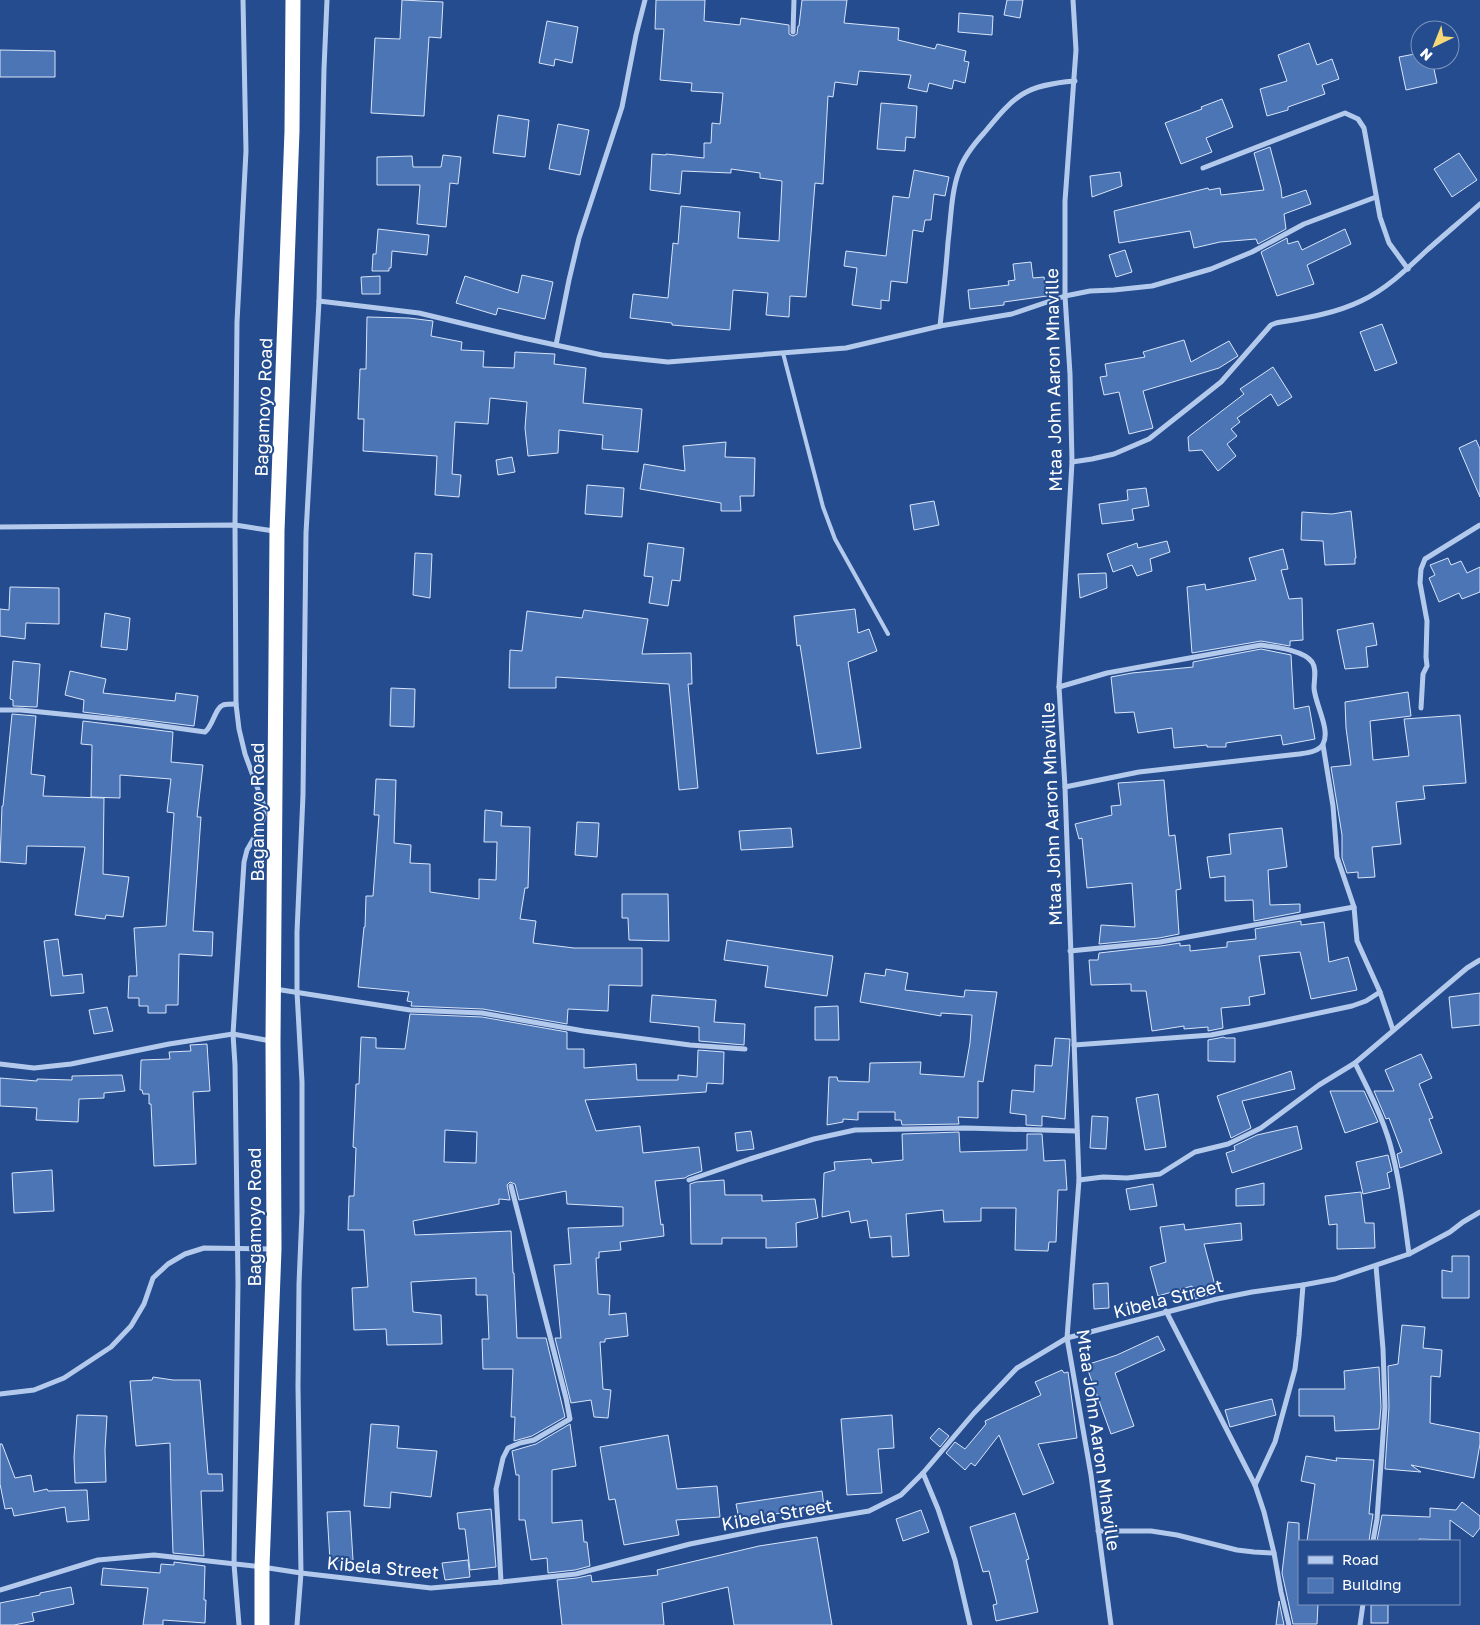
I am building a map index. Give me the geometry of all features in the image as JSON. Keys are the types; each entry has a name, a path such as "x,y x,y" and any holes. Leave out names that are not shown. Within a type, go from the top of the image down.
{"highway":[{"name":"Bagamoyo Road","path":"262,1625 262,1567 274,1249 274,989 270,815 277,531 292,131 293,0"}],"street":[{"path":"239,1625 234,1564 237,1248 233,1034 244,862 247,850 270,815 245,754 239,730 236,704 237,322 246,151 243,0"},
{"path":"297,1625 302,1573 298,1378 302,1212 302,1082 296,992 297,932 303,795 306,533 319,301 327,0"},
{"path":"556,345 579,238 622,107 644,0"},
{"path":"793,32 794,0"},
{"name":"Mtaa John Aaron Mhaville","path":"1073,0 1076,50 1075,81 1071,110 1065,201 1065,296 1070,374 1072,462 1059,687 1065,788 1079,1180 1067,1338 1091,1475 1111,1625"},
{"path":"940,326 952,204 959,170 970,149 1015,98 1031,89 1051,83 1075,81"},
{"path":"1203,168 1345,113 1358,119 1364,128 1380,217 1389,243 1408,269"},
{"path":"319,301 418,313 602,355 668,362 846,348 940,326 1012,314 1065,296 1090,291 1152,286 1211,268 1252,252 1304,224 1376,197"},
{"path":"1072,462 1114,454 1149,439 1221,382 1272,325 1334,312 1362,301 1408,269 1480,204"},
{"path":"1421,708 1423,674 1427,666 1428,621 1420,583 1420,568 1425,559 1480,525"},
{"path":"0,527 235,526 277,531"},
{"path":"1059,687 1107,673 1261,645 1285,649 1307,657 1312,661 1315,668 1315,695 1326,734 1323,746 1333,806 1337,857 1354,908 1357,941 1380,992 1393,1030"},
{"path":"0,710 21,710 120,720 205,732 210,728 219,708 236,704"},
{"path":"1065,788 1139,772 1299,754 1315,751 1323,746"},
{"path":"1070,951 1160,942 1354,908"},
{"path":"1079,1180 1104,1177 1128,1178 1160,1174 1195,1152 1228,1144 1261,1128 1319,1084 1355,1063 1467,968 1480,960"},
{"path":"274,989 410,1010 482,1012 584,1031 690,1045 744,1049"},
{"path":"1074,1045 1211,1035 1352,1006 1366,1001 1380,992"},
{"path":"0,1064 3,1066 34,1068 71,1064 169,1044 233,1034 273,1042"},
{"path":"1355,1063 1372,1097 1390,1144 1402,1202 1409,1254"},
{"path":"689,1180 814,1139 855,1130 965,1128 1077,1131"},
{"path":"501,1582 496,1489 508,1448 534,1440 570,1419 511,1186"},
{"name":"Kibela Street","path":"0,1590 98,1560 154,1555 431,1588 501,1582 576,1574 690,1544 869,1511 901,1495 923,1473 1016,1368 1067,1338 1166,1311 1252,1292 1335,1279 1409,1254 1450,1232 1480,1212"},
{"path":"0,1394 34,1390 64,1378 110,1348 131,1326 144,1304 153,1278 168,1264 185,1254 204,1248 274,1249"},
{"path":"1373,1540 1377,1518 1385,1407 1383,1349 1376,1266"},
{"path":"1254,1485 1275,1442 1295,1370 1303,1285"},
{"path":"1166,1311 1254,1485 1264,1512 1290,1625"},
{"path":"923,1473 938,1509 955,1560 970,1625"},
{"path":"1098,1531 1151,1531 1177,1535 1237,1550 1274,1553"},
{"path":"1360,1625 1363,1605"}],"lane":[{"path":"782,352 823,507 834,539 888,634"}],"building":[{"path":"402,0 443,2 441,38 429,37 424,116 371,113 375,38 400,39"},
{"path":"656,0 705,0 704,21 740,25 741,18 789,25 789,34 793,36 797,34 799,26 802,0 847,0 844,23 899,28 898,40 935,49 937,44 966,51 964,61 969,62 965,83 954,80 952,89 929,83 927,92 908,88 911,75 859,71 857,85 835,82 833,97 828,96 823,184 815,183 806,297 790,296 789,317 766,315 768,293 733,290 730,330 672,325 672,323 630,318 633,294 668,298 673,243 678,244 681,206 740,212 738,238 779,241 782,181 760,178 760,173 731,169 731,173 682,171 680,194 650,190 652,154 704,158 704,143 711,143 712,123 720,124 723,93 691,91 692,83 660,80 664,29 655,29"},
{"path":"1007,0 1023,0 1020,18 1004,15"},
{"path":"959,13 993,16 992,35 958,32"},
{"path":"547,21 578,27 572,63 555,59 554,66 539,63"},
{"path":"1309,43 1317,65 1332,59 1339,79 1322,85 1325,94 1288,107 1288,110 1267,116 1260,89 1287,81 1278,55"},
{"path":"0,50 55,51 55,77 0,77"},
{"path":"1410,55 1410,70 1434,70 1437,83 1406,90 1399,57"},
{"path":"1222,99 1233,127 1206,138 1212,152 1181,164 1165,123"},
{"path":"881,103 917,106 915,138 906,137 905,151 877,149"},
{"path":"498,115 529,120 525,157 493,153"},
{"path":"558,124 589,130 580,175 549,169"},
{"path":"1270,147 1282,198 1306,190 1311,204 1284,214 1286,229 1258,244 1256,239 1220,242 1194,248 1190,231 1119,243 1114,211 1208,188 1209,190 1220,188 1221,195 1264,190 1254,153"},
{"path":"1459,153 1477,180 1452,197 1434,169"},
{"path":"443,155 461,157 458,184 450,183 446,227 417,224 420,185 377,185 377,157 412,156 413,167 441,167"},
{"path":"914,170 949,177 945,196 934,194 931,220 925,220 923,232 913,230 907,283 891,281 889,301 881,300 881,309 852,305 857,268 844,266 846,251 886,256 893,196 909,198"},
{"path":"1120,172 1122,186 1092,197 1090,176"},
{"path":"378,229 429,235 427,255 392,251 391,268 389,268 389,271 372,271 373,254 376,254"},
{"path":"1345,229 1351,244 1307,265 1314,284 1277,296 1261,252 1287,238 1288,244 1298,241 1302,250"},
{"path":"1125,250 1132,272 1116,277 1109,255"},
{"path":"1031,262 1033,278 1044,277 1047,296 1004,302 1004,305 970,309 968,290 1009,285 1008,281 1015,280 1013,264"},
{"path":"522,275 553,282 545,319 498,308 496,315 456,303 465,276 518,293"},
{"path":"380,276 380,294 362,294 361,277"},
{"path":"367,317 409,318 433,321 431,336 462,342 461,350 484,351 483,367 514,368 515,352 555,354 554,364 586,368 583,403 642,409 638,452 602,449 603,435 559,430 558,453 528,456 525,428 527,402 490,398 488,424 455,422 452,474 461,475 459,497 435,495 437,456 363,451 364,419 358,419 360,369 366,369"},
{"path":"1382,324 1397,363 1375,371 1360,332"},
{"path":"1184,340 1191,362 1229,341 1238,356 1219,368 1143,391 1153,428 1129,434 1119,392 1104,395 1100,377 1107,376 1105,364 1145,357 1143,352"},
{"path":"1273,367 1292,397 1278,406 1271,394 1237,418 1240,422 1231,429 1237,436 1227,444 1236,456 1218,471 1202,450 1189,451 1188,437 1244,394 1240,389"},
{"path":"1476,440 1480,449 1480,497 1459,448"},
{"path":"726,442 725,457 755,458 754,496 740,496 741,511 721,511 721,503 640,489 644,464 685,471 683,446"},
{"path":"512,457 515,472 498,475 496,460"},
{"path":"587,485 624,488 622,517 585,514"},
{"path":"1146,488 1149,506 1132,509 1134,520 1102,524 1099,504 1128,500 1127,490"},
{"path":"934,501 939,525 914,530 910,505"},
{"path":"1351,511 1355,564 1325,565 1323,541 1301,540 1302,512 1332,514"},
{"path":"1167,541 1170,552 1150,559 1152,571 1137,576 1132,565 1113,572 1107,554 1137,543 1138,548"},
{"path":"648,543 684,548 680,581 672,580 668,606 649,603 653,577 644,576"},
{"path":"1283,549 1288,569 1281,570 1289,599 1302,598 1303,640 1290,641 1290,646 1261,641 1192,653 1187,587 1205,584 1206,590 1256,580 1249,558"},
{"path":"415,553 432,554 430,598 413,595"},
{"path":"1448,558 1451,565 1461,561 1467,573 1480,567 1480,592 1462,599 1459,593 1439,602 1429,578 1435,575 1430,565"},
{"path":"1106,573 1107,588 1080,598 1078,574"},
{"path":"10,587 59,588 59,624 26,623 25,639 0,636 0,609 9,610"},
{"path":"855,609 858,633 869,629 877,651 848,662 861,748 817,754 800,645 797,646 794,616"},
{"path":"584,610 648,619 642,654 691,653 692,684 688,684 698,788 679,790 669,684 556,677 556,688 509,688 510,650 522,651 527,611 582,618"},
{"path":"105,613 130,618 127,650 101,647"},
{"path":"1373,623 1377,645 1366,647 1368,667 1345,669 1337,630"},
{"path":"1261,649 1291,655 1294,709 1309,706 1315,739 1283,745 1281,735 1226,743 1226,747 1207,747 1207,745 1174,748 1172,728 1138,733 1134,712 1115,713 1111,677 1193,667 1193,662"},
{"path":"13,661 40,664 37,707 13,706 13,700 10,699"},
{"path":"70,671 106,679 103,693 175,701 176,693 198,696 194,726 83,712 84,700 65,695"},
{"path":"391,688 415,689 414,727 390,726"},
{"path":"1408,692 1411,716 1370,721 1373,760 1409,756 1404,719 1460,715 1466,783 1423,786 1425,799 1396,802 1401,844 1372,847 1375,877 1358,878 1358,872 1347,873 1342,858 1342,835 1331,767 1351,765 1345,702"},
{"path":"12,714 36,716 31,774 45,776 43,796 104,798 103,874 129,877 123,917 106,915 105,919 75,915 85,847 27,846 26,864 0,862 2,806"},
{"path":"83,721 173,732 171,762 203,765 197,817 201,817 193,931 213,932 212,956 179,954 178,1005 166,1005 166,1013 148,1013 148,1006 139,1006 139,998 128,998 129,976 137,976 134,928 166,926 174,813 167,812 171,779 120,775 120,798 91,797 92,745 81,744"},
{"path":"376,779 396,780 394,843 411,845 410,863 430,864 430,892 479,899 479,879 496,880 497,842 484,842 485,810 502,812 501,826 530,827 528,888 525,888 520,919 536,921 533,943 574,948 642,948 642,986 609,985 608,1011 568,1009 567,1024 483,1009 411,1006 412,1002 407,1001 409,992 358,987 365,927 366,896 373,896 379,815 374,815"},
{"path":"1164,780 1169,836 1175,835 1181,889 1176,890 1179,934 1099,944 1101,925 1135,927 1132,883 1087,888 1082,838 1079,839 1075,824 1112,815 1111,806 1121,805 1118,783"},
{"path":"577,822 599,823 597,857 575,855"},
{"path":"791,828 793,847 741,850 739,831"},
{"path":"1282,828 1287,867 1268,870 1270,905 1300,904 1300,912 1254,921 1253,900 1225,901 1225,876 1210,878 1207,857 1231,854 1229,834"},
{"path":"622,894 668,894 669,941 629,940 628,918 622,918"},
{"path":"1301,921 1301,925 1324,922 1329,962 1348,957 1357,990 1311,999 1300,952 1259,956 1265,994 1249,997 1250,1005 1221,1008 1223,1028 1208,1031 1208,1027 1184,1029 1184,1026 1152,1031 1146,991 1131,991 1131,984 1091,985 1089,960 1098,960 1099,953 1180,943 1180,946 1190,945 1190,951 1227,947 1227,942 1256,939 1255,929"},
{"path":"58,939 63,976 82,974 84,993 51,996 44,941"},
{"path":"727,940 833,956 827,996 765,987 768,966 724,960"},
{"path":"886,969 908,973 905,990 964,997 965,990 997,992 983,1082 978,1081 978,1118 958,1117 959,1124 902,1125 901,1120 895,1120 895,1112 858,1112 858,1120 843,1119 843,1122 827,1125 829,1077 837,1077 838,1081 869,1082 870,1063 921,1062 920,1074 964,1077 970,1043 972,1015 941,1013 941,1016 860,1002 865,973 885,976"},
{"path":"1480,993 1480,1025 1452,1028 1449,997"},
{"path":"652,995 716,1000 714,1022 745,1024 744,1045 699,1041 699,1027 650,1022"},
{"path":"838,1006 839,1040 815,1040 815,1007"},
{"path":"107,1007 113,1031 94,1034 89,1010"},
{"path":"410,1014 482,1017 567,1032 567,1049 584,1049 584,1068 636,1064 637,1080 678,1080 678,1075 697,1077 698,1050 724,1052 723,1084 707,1083 706,1092 585,1100 596,1131 640,1126 643,1153 699,1147 702,1171 685,1178 655,1181 664,1236 620,1242 621,1250 599,1252 599,1258 596,1258 598,1294 610,1295 609,1315 626,1313 628,1336 605,1339 605,1342 600,1342 603,1389 611,1390 608,1418 594,1417 591,1400 571,1403 555,1338 561,1338 554,1265 571,1264 568,1228 623,1226 623,1207 567,1204 566,1191 519,1200 515,1184 510,1182 507,1185 510,1200 499,1199 499,1204 413,1221 415,1235 511,1231 517,1338 546,1338 565,1417 532,1436 514,1441 515,1417 511,1417 513,1369 483,1369 482,1339 489,1339 487,1295 476,1295 476,1278 411,1282 413,1312 441,1315 442,1344 387,1345 386,1329 354,1330 352,1288 368,1287 364,1230 348,1230 349,1196 354,1196 356,1148 353,1147 356,1084 359,1084 361,1037 376,1038 376,1048 405,1049","holes":["445,1130 477,1132 476,1163 444,1162"]},
{"path":"1224,1037 1235,1038 1235,1062 1208,1061 1208,1040"},
{"path":"1055,1038 1070,1039 1065,1119 1042,1116 1042,1126 1026,1125 1026,1115 1010,1113 1012,1090 1034,1092 1035,1065 1052,1066"},
{"path":"207,1044 210,1091 193,1092 196,1164 154,1166 151,1104 149,1104 149,1094 143,1094 142,1090 140,1090 141,1060 170,1059 169,1052 191,1051 190,1045"},
{"path":"1421,1054 1432,1078 1419,1084 1433,1118 1429,1119 1442,1153 1400,1168 1397,1154 1402,1152 1389,1118 1386,1119 1374,1091 1394,1091 1385,1070"},
{"path":"1291,1071 1295,1089 1242,1101 1251,1128 1231,1138 1217,1096"},
{"path":"122,1075 125,1091 104,1093 104,1098 79,1099 78,1122 36,1120 37,1108 0,1106 0,1078 37,1081 37,1079 72,1080 72,1076"},
{"path":"1330,1091 1364,1091 1378,1122 1345,1133"},
{"path":"1158,1094 1166,1147 1145,1150 1136,1098"},
{"path":"1092,1116 1108,1117 1106,1149 1090,1148"},
{"path":"1297,1126 1302,1149 1232,1173 1226,1153 1235,1150 1234,1146 1257,1135"},
{"path":"751,1131 754,1149 737,1151 735,1133"},
{"path":"959,1132 960,1152 1027,1150 1027,1134 1042,1134 1044,1161 1065,1160 1067,1190 1058,1190 1056,1242 1049,1242 1048,1251 1015,1250 1016,1208 981,1208 981,1221 944,1222 943,1210 906,1214 909,1256 892,1257 891,1236 870,1238 867,1220 851,1223 849,1211 822,1217 824,1173 835,1170 834,1162 871,1159 872,1163 903,1160 902,1134"},
{"path":"1388,1155 1392,1171 1387,1173 1390,1188 1363,1194 1356,1162"},
{"path":"52,1170 54,1211 14,1213 12,1173"},
{"path":"724,1180 725,1195 762,1195 762,1201 815,1199 818,1218 796,1223 797,1247 766,1248 766,1238 722,1238 722,1244 691,1244 690,1184"},
{"path":"1264,1183 1264,1205 1236,1206 1236,1189"},
{"path":"1153,1184 1157,1206 1130,1210 1126,1189"},
{"path":"1361,1192 1365,1223 1374,1223 1375,1248 1337,1249 1337,1224 1329,1225 1325,1196"},
{"path":"1241,1223 1242,1240 1204,1244 1217,1293 1195,1299 1192,1286 1158,1296 1150,1267 1166,1262 1160,1227 1184,1224 1185,1230"},
{"path":"1452,1256 1469,1256 1469,1298 1442,1298 1442,1270 1452,1272"},
{"path":"1108,1283 1109,1308 1094,1309 1093,1284"},
{"path":"1402,1325 1425,1327 1423,1348 1442,1350 1440,1377 1431,1376 1430,1423 1480,1433 1474,1478 1411,1465 1421,1472 1385,1469 1389,1407 1388,1366 1398,1364"},
{"path":"1158,1336 1165,1350 1115,1373 1134,1426 1111,1434 1086,1365 1117,1355"},
{"path":"1379,1367 1381,1407 1379,1429 1335,1431 1334,1416 1299,1416 1299,1389 1345,1389 1344,1371"},
{"path":"1062,1370 1064,1373 1068,1372 1077,1438 1038,1444 1054,1483 1023,1495 999,1435 975,1466 971,1463 965,1470 946,1453 955,1442 965,1449 986,1424 985,1421 1041,1395 1035,1382"},
{"path":"153,1377 173,1380 200,1380 208,1474 222,1474 223,1491 201,1491 204,1556 173,1553 170,1443 136,1446 130,1381 152,1380"},
{"path":"1272,1399 1276,1415 1230,1427 1225,1410"},
{"path":"77,1415 107,1416 106,1482 75,1483 74,1457"},
{"path":"892,1415 894,1448 878,1449 882,1493 847,1495 841,1419"},
{"path":"371,1424 399,1426 397,1448 437,1451 431,1497 391,1492 390,1508 364,1506"},
{"path":"570,1424 576,1466 552,1470 552,1523 582,1520 584,1542 587,1542 590,1566 548,1573 547,1558 531,1560 525,1520 519,1520 519,1475 516,1475 512,1451 536,1444"},
{"path":"939,1428 949,1436 940,1447 930,1438"},
{"path":"668,1435 677,1489 717,1486 720,1517 676,1520 679,1535 624,1545 615,1499 609,1500 600,1447"},
{"path":"0,1444 2,1444 15,1478 31,1475 34,1492 47,1489 48,1491 87,1490 89,1520 67,1522 65,1507 14,1516 12,1508 5,1509 0,1484"},
{"path":"1306,1456 1337,1461 1336,1458 1374,1460 1369,1514 1373,1514 1369,1540 1307,1540 1315,1484 1301,1481"},
{"path":"822,1491 824,1507 739,1519 736,1504"},
{"path":"1462,1502 1480,1516 1480,1528 1473,1537 1450,1520 1450,1540 1377,1540 1382,1515 1430,1517 1430,1508 1456,1510"},
{"path":"491,1509 496,1567 470,1570 465,1529 459,1529 457,1513"},
{"path":"921,1510 929,1532 903,1541 896,1519"},
{"path":"350,1511 353,1560 330,1561 327,1512"},
{"path":"1015,1513 1029,1559 1026,1560 1038,1612 996,1621 993,1605 997,1604 989,1571 983,1572 970,1527"},
{"path":"1288,1522 1299,1523 1298,1605 1318,1605 1317,1624 1293,1624 1282,1573"},
{"path":"817,1537 832,1625 734,1625 728,1587 662,1603 664,1625 562,1625 557,1580 591,1575 592,1582 658,1575 657,1570 759,1546"},
{"path":"468,1560 470,1577 445,1580 442,1563"},
{"path":"174,1562 205,1566 205,1623 163,1620 163,1625 143,1625 148,1588 101,1585 103,1568 160,1573 161,1564 174,1565"},
{"path":"71,1587 74,1604 32,1613 34,1621 14,1625 0,1625 0,1603"},
{"path":"1279,1601 1284,1625 1276,1625"},
{"path":"1371,1605 1388,1605 1388,1623 1371,1623"}]}
